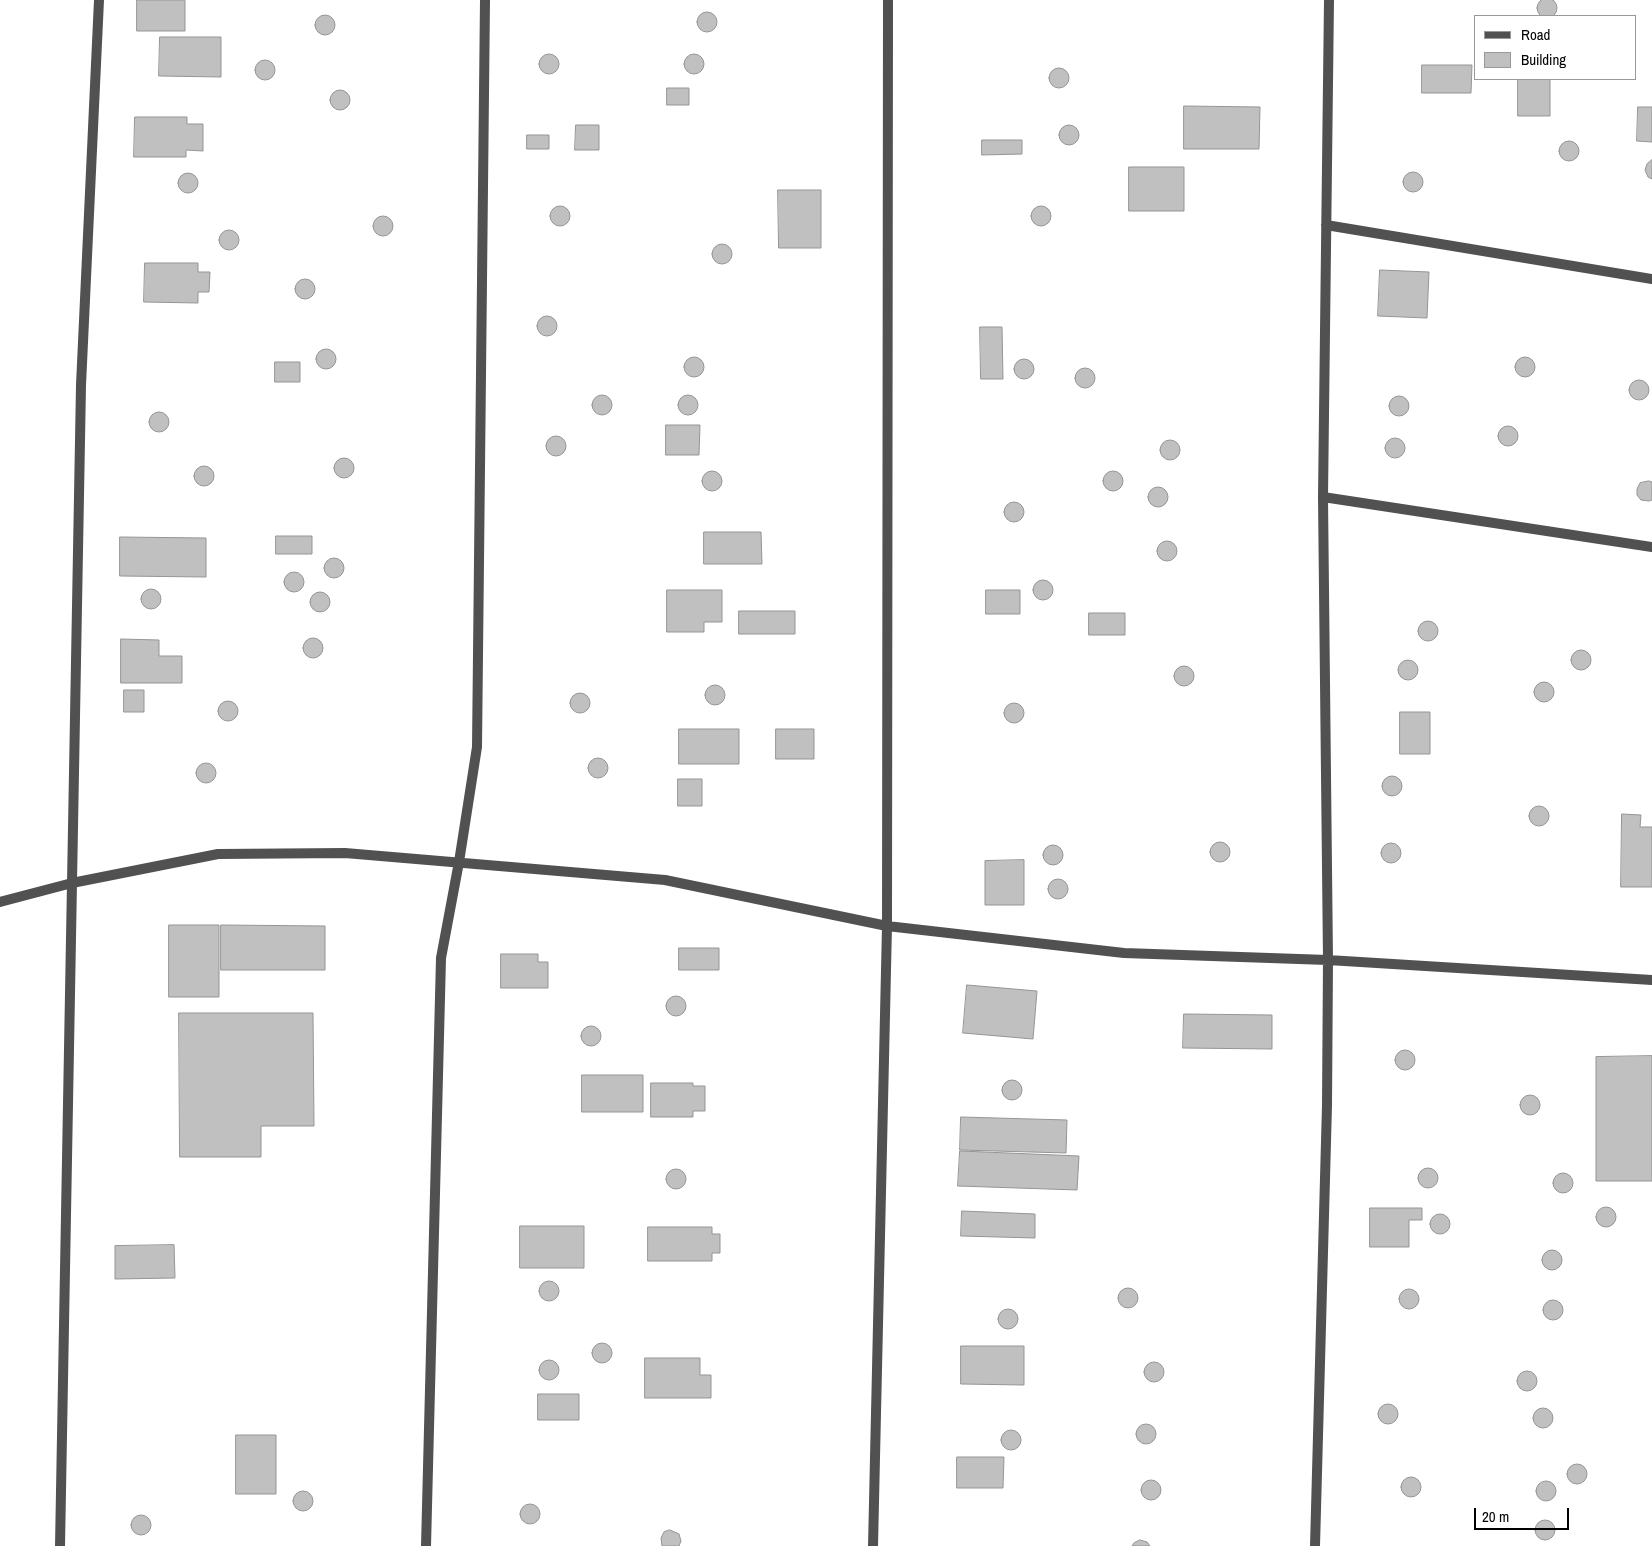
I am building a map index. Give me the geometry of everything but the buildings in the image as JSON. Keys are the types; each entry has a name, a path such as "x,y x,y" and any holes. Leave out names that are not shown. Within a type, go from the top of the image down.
{"street":[{"path":"60,1546 80,386 99,0"},
{"path":"426,1546 441,958 459,862 477,747 486,0"},
{"path":"873,1546 887,926 888,0"},
{"path":"1315,1546 1327,1105 1328,960 1322,497 1329,0"},
{"path":"1326,225 1652,280"},
{"path":"1322,497 1652,547"},
{"path":"0,902 72,883 218,854 345,853 664,880 887,926 1124,953 1328,960 1652,980"}]}
